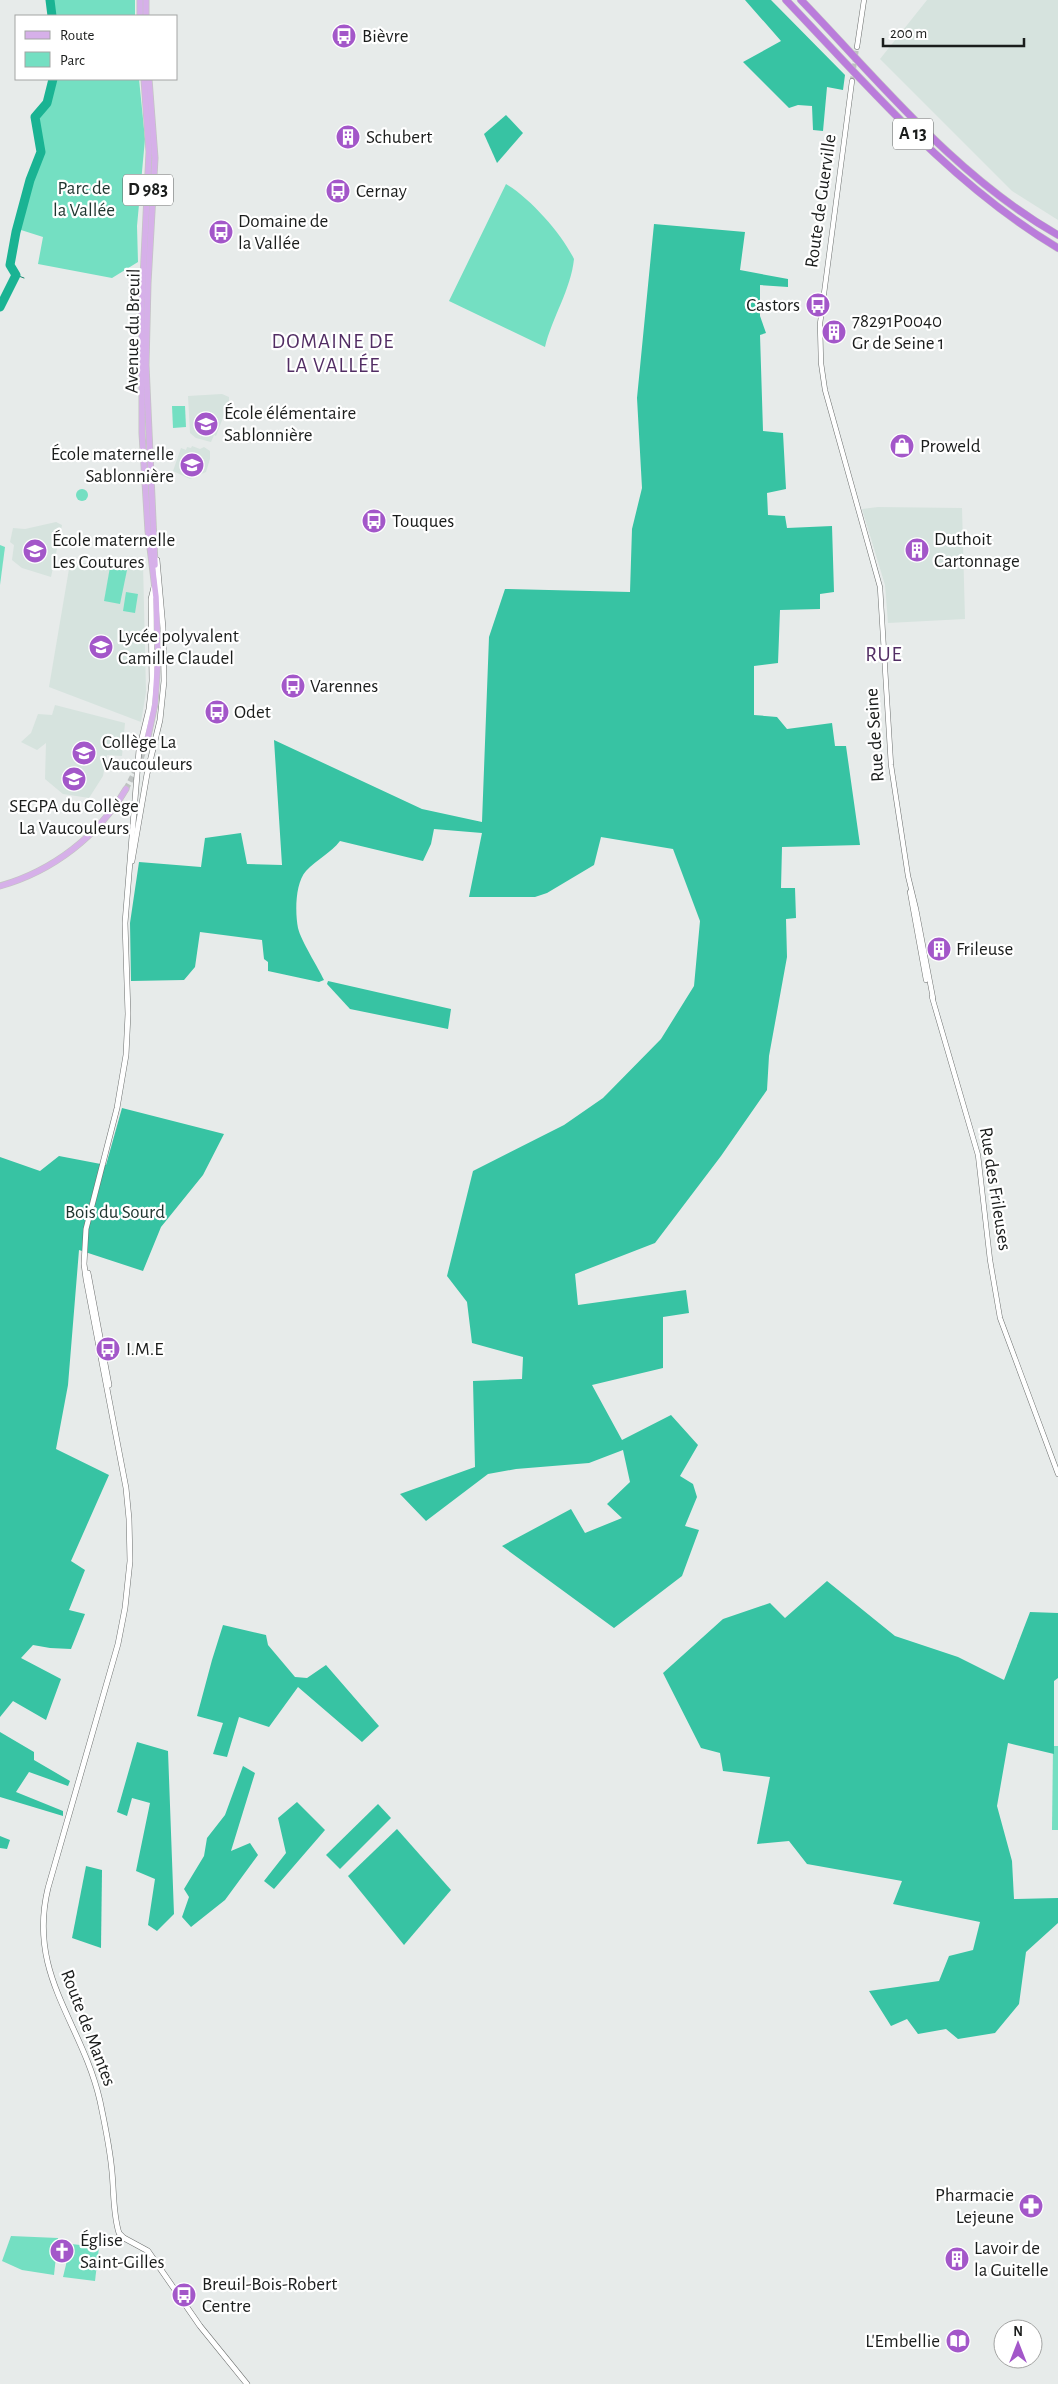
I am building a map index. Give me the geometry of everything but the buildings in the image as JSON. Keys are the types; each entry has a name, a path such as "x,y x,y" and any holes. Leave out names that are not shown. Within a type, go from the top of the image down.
{"highway":[{"name":"A 13","path":"786,0 927,149 987,200 1058,248"},
{"name":"A 13","path":"801,0 934,140 996,193 1058,236"}],"main road":[{"path":"140,0 140,15"},
{"path":"146,0 146,15"},
{"name":"Avenue du Breuil","path":"144,80 149,152 141,333 144,472 148,538 154,584"},
{"name":"Avenue du Breuil","path":"147,741 153,717 157,677 154,530 146,365 155,158 149,80"},
{"path":"128,876 135,849 147,774 160,720 164,681 162,628 154,530"},
{"path":"128,876 139,750 149,710 152,681 151,598 154,584"},
{"path":"0,886 42,869 74,849 104,820 126,789"},
{"name":"Route de Mantes","path":"128,876 124,935 128,1029 125,1069 86,1229 84,1250 104,1351 114,1426 126,1488 130,1526 130,1561 125,1608 113,1660 48,1888 42,1928 48,1967 98,2091 109,2145 117,2227 122,2236 146,2248 204,2331 247,2384"}],"street":[{"path":"857,47 864,0"},
{"name":"Route de Guerville","path":"820,324 852,81"},
{"name":"Rue de Seine","path":"820,324 821,363 825,390 880,587 890,765 908,876"},
{"name":"Rue des Frileuses","path":"908,876 921,961 978,1155 990,1260 1000,1318 1058,1474"}],"shaded area":[{"path":"927,0 1058,0 1058,220 1012,191 880,59"},
{"name":"École élémentaire Sablonnière","path":"222,394 229,397 229,402 216,436 214,435 211,442 196,438 190,433 188,396"},
{"name":"École maternelle Sablonnière","path":"192,446 200,449 204,447 210,451 210,459 206,472 190,479 173,471 181,448 186,450 187,447 191,448"},
{"path":"878,507 962,508 965,619 888,623 885,585 862,509"},
{"name":"École maternelle Les Coutures","path":"56,522 62,525 51,577 22,568 12,560 14,545 10,542 13,528 25,529"},
{"name":"Lycée polyvalent Camille Claudel","path":"70,563 143,563 146,692 141,722 49,687"},
{"name":"Collège La Vaucouleurs","path":"55,705 125,723 122,756 107,755 103,776 89,798 63,794 45,779 46,743 37,750 21,742 31,733 38,714 52,715"}],"green space":[{"path":"48,0 135,0 135,15 50,15"},
{"path":"745,0 771,0 845,75 843,90 827,87 823,131 813,130 812,106 798,105 789,108 743,62 781,41"},
{"name":"Parc de la Vallée","path":"54,80 139,80 145,139 137,226 138,262 112,278 38,264 43,237 21,230 20,222 42,147 39,116 50,101"},
{"path":"506,115 523,133 497,163 484,134"},
{"path":"506,184 535,207 554,228 574,259 569,281 545,347 449,301"},
{"path":"654,224 745,232 740,270 788,279 788,287 760,285 760,316 766,333 760,335 763,431 783,433 786,489 767,493 768,515 785,516 787,528 832,526 834,592 820,594 820,609 780,610 778,663 754,666 754,715 777,717 787,729 832,723 835,746 846,746 860,845 782,847 781,888 795,888 796,918 786,919 787,957 769,1056 767,1090 721,1156 655,1243 575,1274 578,1305 686,1290 689,1313 663,1317 663,1368 592,1385 622,1440 671,1415 698,1445 680,1476 693,1484 697,1497 685,1526 699,1530 682,1576 614,1628 502,1546 571,1509 585,1533 622,1518 607,1504 630,1482 623,1450 589,1463 516,1469 488,1474 426,1521 400,1494 475,1467 473,1381 522,1379 523,1357 472,1343 467,1302 447,1276 473,1171 564,1125 603,1098 661,1039 694,986 700,921 673,849 601,837 594,865 547,893 535,897 469,897 482,833 434,829 431,844 423,861 340,841 306,871 302,876 298,890 296,914 298,928 324,980 319,982 268,971 268,962 264,959 262,940 200,932 195,967 184,980 131,981 130,923 139,862 201,867 205,838 241,833 247,864 282,865 274,740 422,809 482,822 489,637 505,589 630,592 632,529 642,488 637,398"},
{"path":"172,406 185,406 186,427 173,428"},
{"path":"80,489 84,489 88,495 84,501 80,501 76,497 76,493"},
{"path":"0,545 5,547 0,585"},
{"path":"110,567 127,570 120,604 104,601"},
{"path":"126,592 138,594 135,613 123,611"},
{"path":"328,981 451,1009 448,1029 350,1009 327,984"},
{"name":"Bois du Sourd","path":"122,1108 224,1134 203,1175 161,1227 143,1271 79,1250 68,1385 56,1449 109,1475 71,1561 85,1570 69,1610 85,1614 71,1649 33,1645 21,1658 61,1679 46,1720 13,1701 0,1717 0,1157 40,1171 59,1156 106,1165"},
{"path":"827,1581 895,1636 958,1657 1004,1680 1030,1612 1058,1613 1058,1678 1054,1681 1054,1754 1008,1743 997,1806 1012,1861 1014,1899 1058,1898 1058,1923 1026,1952 1019,2004 995,2033 958,2039 946,2029 918,2034 907,2019 891,2026 869,1991 939,1981 949,1956 973,1950 980,1922 893,1904 902,1881 807,1864 789,1841 757,1844 770,1777 723,1771 720,1753 701,1748 663,1673 723,1619 770,1603 785,1618"},
{"path":"223,1625 266,1635 268,1645 295,1677 307,1678 326,1665 379,1726 362,1742 298,1687 269,1727 239,1717 227,1757 213,1754 223,1723 197,1716"},
{"path":"0,1732 34,1752 34,1760 70,1781 68,1786 29,1772 16,1792 63,1811 63,1816 0,1797"},
{"path":"137,1742 168,1751 174,1914 157,1931 148,1925 155,1879 136,1871 150,1803 132,1798 127,1816 117,1812"},
{"path":"1053,1746 1058,1746 1058,1830 1052,1830"},
{"path":"243,1766 255,1773 231,1851 250,1843 258,1855 225,1900 191,1927 182,1917 189,1897 184,1889 204,1856 207,1838 225,1815"},
{"path":"297,1802 325,1830 274,1889 264,1881 286,1853 278,1818"},
{"path":"378,1804 391,1818 340,1869 326,1855"},
{"path":"397,1829 451,1890 404,1945 348,1876"},
{"path":"0,1836 10,1840 7,1849 0,1848"},
{"path":"86,1866 102,1870 101,1948 72,1938"},
{"path":"11,2236 58,2238 54,2275 22,2270 2,2261"},
{"path":"71,2244 99,2247 95,2281 63,2277"}],"waterway":[{"path":"50,0 52,15"},
{"path":"0,307 16,275 10,265 16,232 30,180 41,152 35,117 47,103 53,80"},
{"path":"16,275 24,278"}],"tunnel":[{"path":"852,81 857,47"},
{"path":"126,789 139,764 147,741"}],"place":[{"name":"Bièvre","path":"344,36"},
{"name":"Schubert","path":"348,137"},
{"name":"Cernay","path":"338,191"},
{"name":"Domaine de la Vallée","path":"221,232"},
{"name":"Castors","path":"818,305"},
{"name":"78291P0040 Gr de Seine 1","path":"834,332"},
{"name":"École élémentaire Sablonnière","path":"206,424"},
{"name":"Proweld","path":"902,446"},
{"name":"École maternelle Sablonnière","path":"192,465"},
{"name":"Touques","path":"374,521"},
{"name":"Duthoit Cartonnage","path":"917,550"},
{"name":"École maternelle Les Coutures","path":"35,551"},
{"name":"Lycée polyvalent Camille Claudel","path":"101,647"},
{"name":"Varennes","path":"293,686"},
{"name":"Odet","path":"217,712"},
{"name":"Collège La Vaucouleurs","path":"84,753"},
{"name":"SEGPA du Collège La Vaucouleurs","path":"74,779"},
{"name":"Frileuse","path":"939,949"},
{"name":"I.M.E","path":"108,1349"},
{"name":"Pharmacie Lejeune","path":"1031,2206"},
{"name":"Église Saint-Gilles","path":"62,2251"},
{"name":"Lavoir de la Guitelle","path":"957,2259"},
{"name":"Breuil-Bois-Robert Centre","path":"184,2295"},
{"name":"L'Embellie","path":"958,2341"}],"district":[{"name":"DOMAINE DE LA VALLÉE","path":"333,353"},
{"name":"RUE","path":"884,654"}]}
